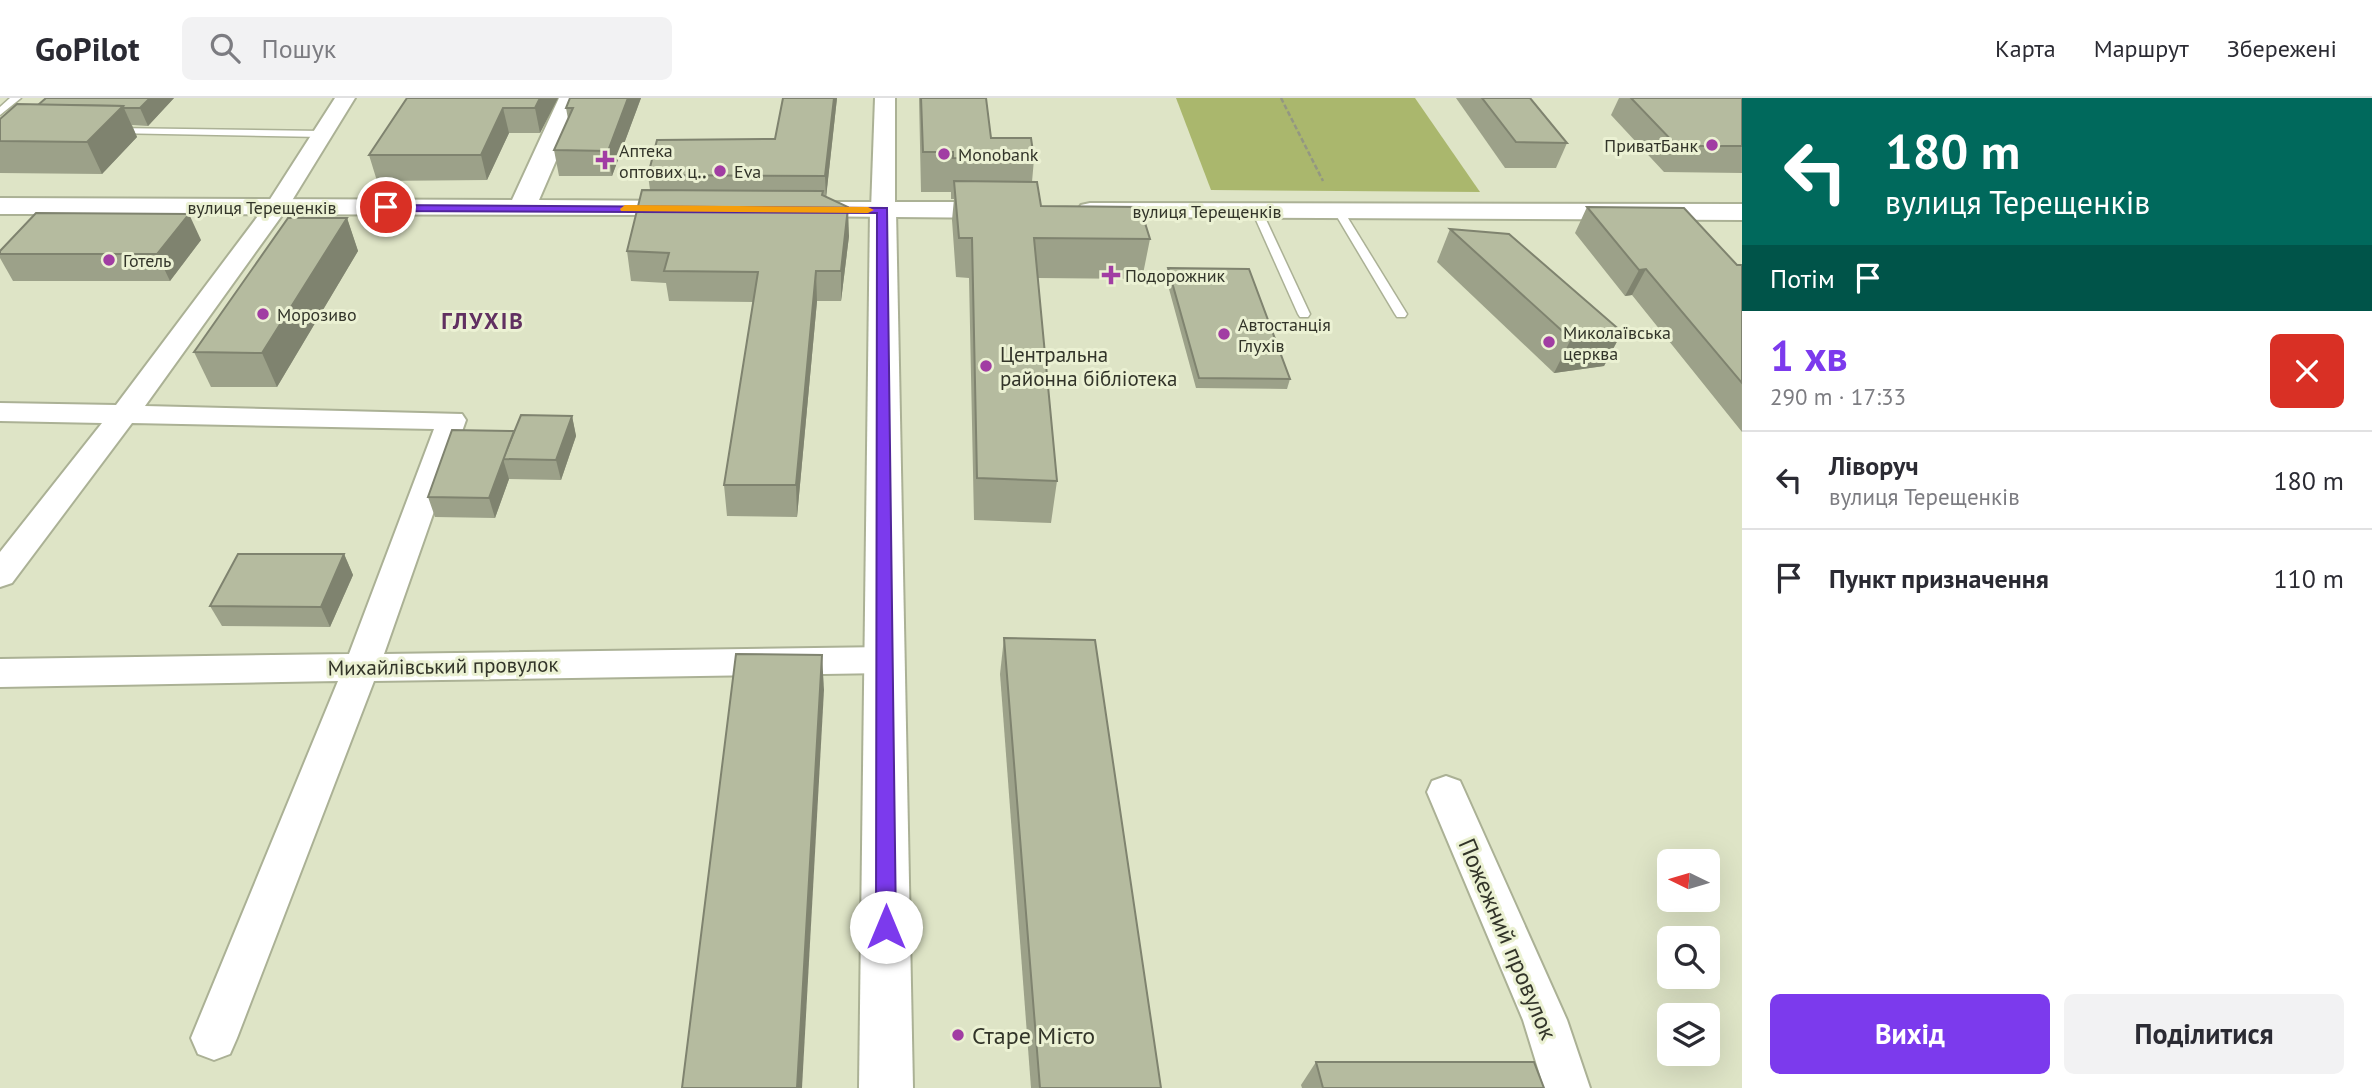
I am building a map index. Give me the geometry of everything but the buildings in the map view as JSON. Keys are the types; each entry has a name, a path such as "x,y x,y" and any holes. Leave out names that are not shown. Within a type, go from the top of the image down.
{"main road":[{"path":"522,208 571,98"},
{"name":"вулиця Терещенків","path":"0,206 716,209"},
{"path":"772,209 1035,210"},
{"path":"883,210 886,1088"},
{"name":"вулиця Терещенків","path":"1063,211 1742,212"}],"street":[{"path":"0,575 125,413 276,207 345,98"},
{"path":"883,210 885,98"},
{"path":"0,412 452,420 362,667 214,1038"},
{"name":"Михайлівський провулок","path":"0,673 886,660"},
{"name":"Пожежний провулок","path":"1446,792 1545,1020 1567,1088"}],"lane":[{"path":"0,112 16,98"},
{"path":"98,130 322,134"},
{"path":"1338,210 1401,313"},
{"path":"1257,211 1304,314"}],"path":[{"path":"1281,98 1338,210"}],"green space":[{"path":"1176,98 1415,98 1480,192 1211,190"}],"slow traffic":[{"path":"625,209 868,210"}],"place":[{"name":"ПриватБанк","path":"1712,145"},
{"name":"Monobank","path":"944,154"},
{"name":"Аптека оптових ц‥","path":"605,160"},
{"name":"Eva","path":"720,171"},
{"name":"Готель","path":"109,260"},
{"name":"Подорожник","path":"1111,275"},
{"name":"Морозиво","path":"263,314"},
{"name":"Автостанція Глухів","path":"1224,334"},
{"name":"Миколаївська церква","path":"1549,342"},
{"name":"Центральна районна бібліотека","path":"986,366"},
{"name":"Старе Місто","path":"958,1035"}],"district":[{"name":"ГЛУХІВ","path":"483,320"}],"route":[{"path":"386,207 883,210 886,927"}]}
